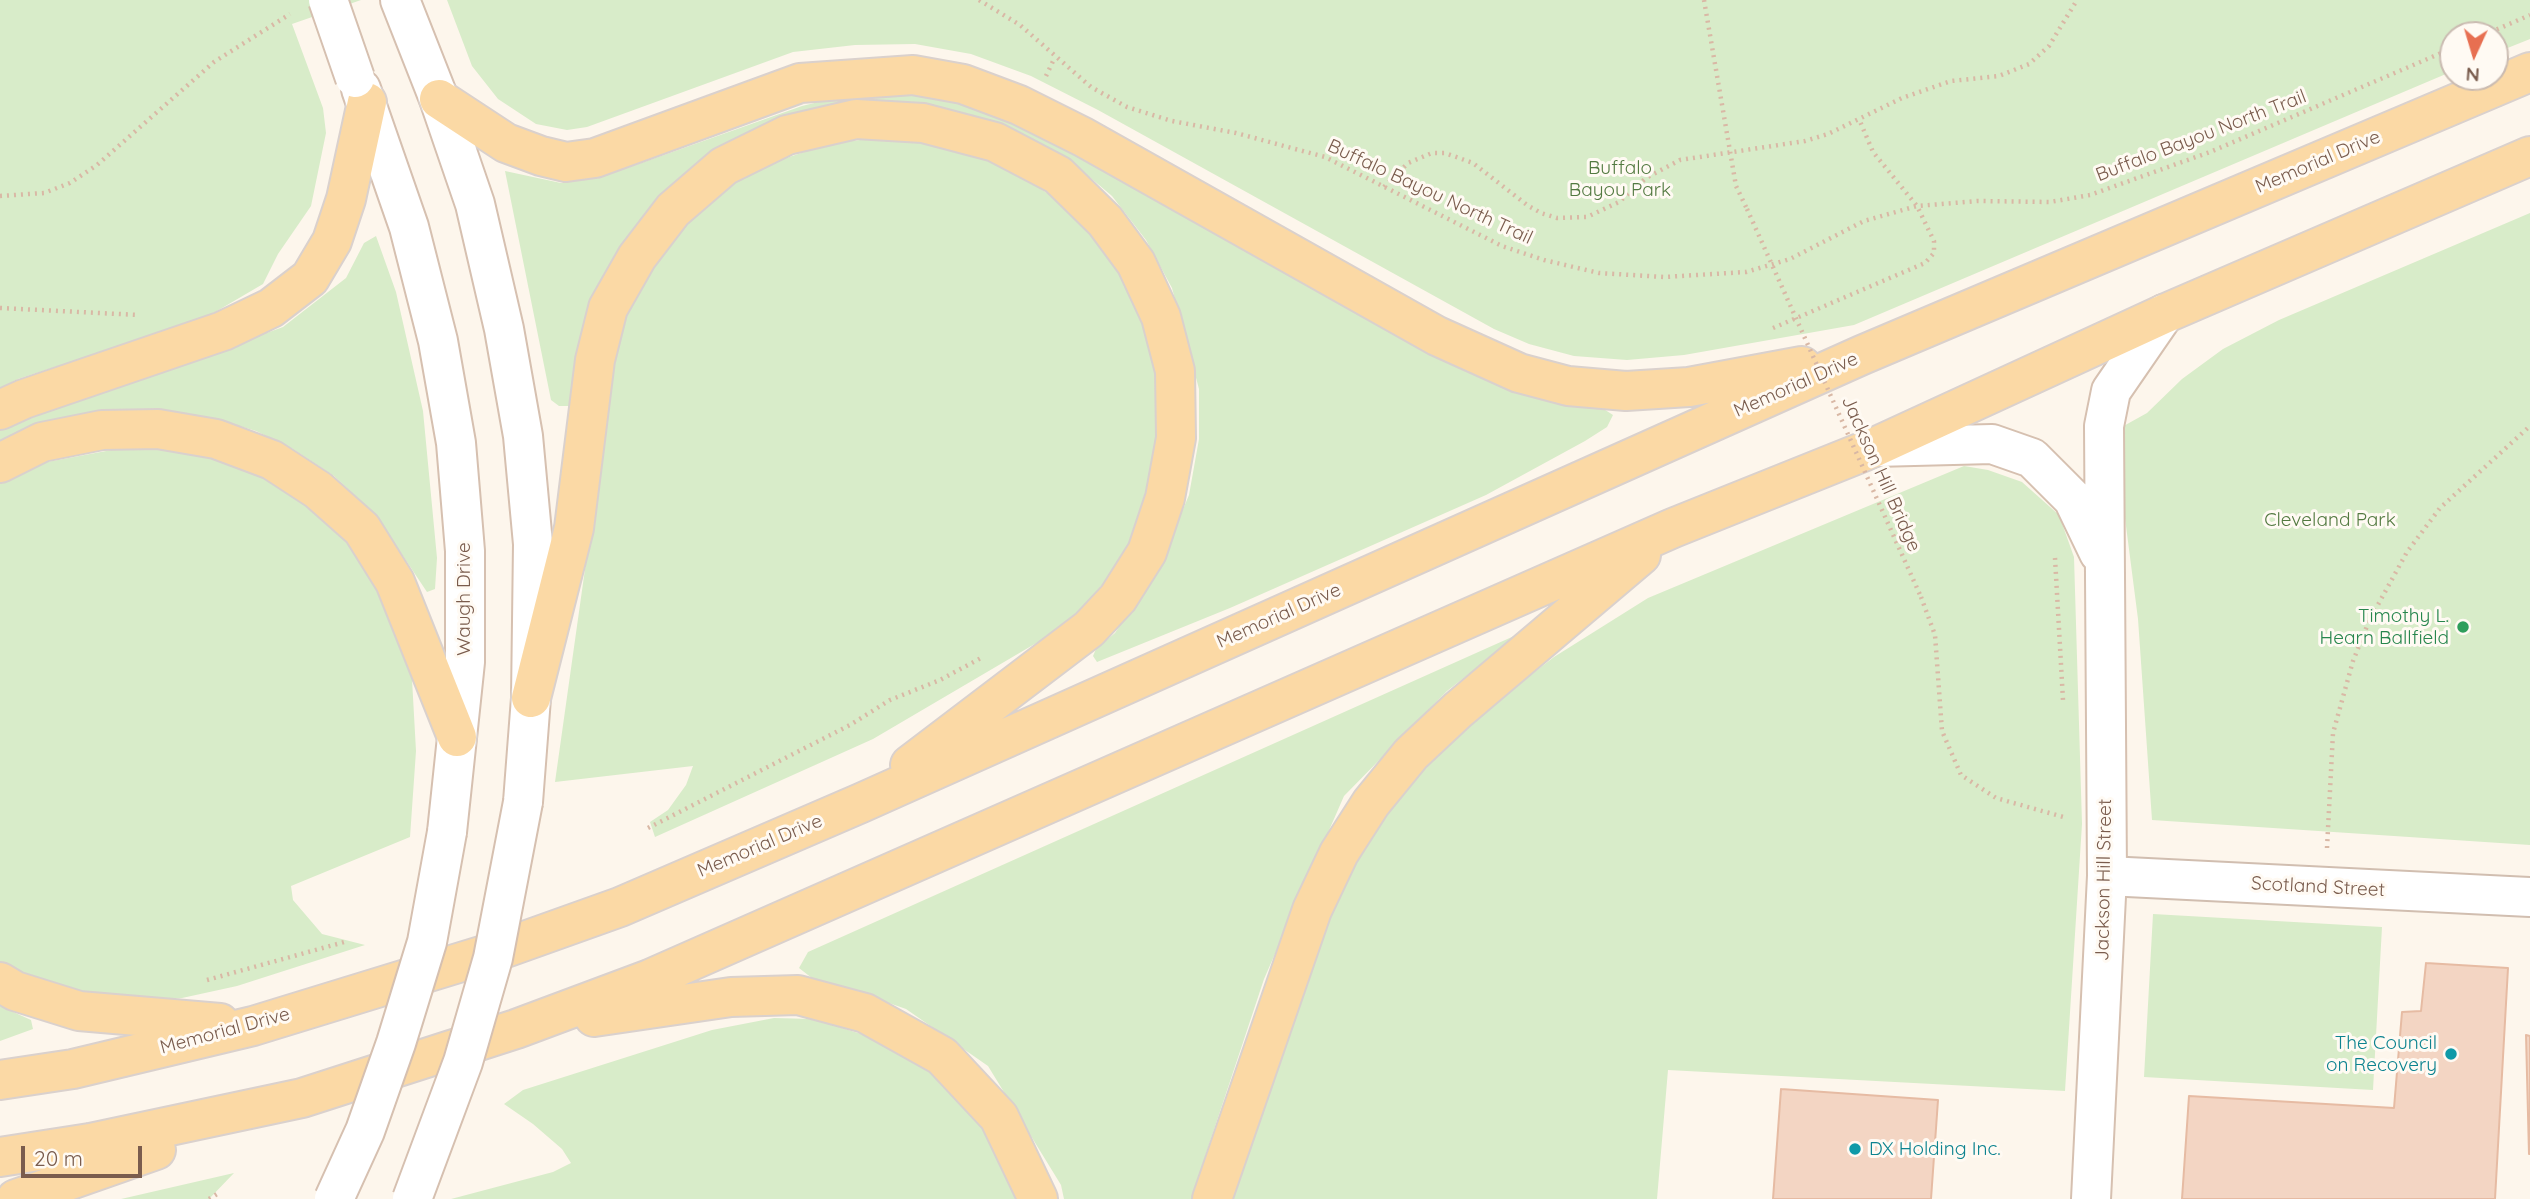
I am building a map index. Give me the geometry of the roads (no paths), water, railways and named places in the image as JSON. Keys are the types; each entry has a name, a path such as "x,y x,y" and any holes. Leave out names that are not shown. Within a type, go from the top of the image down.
{"main road":[{"path":"400,0 419,54 439,99 475,204 504,328 523,436 533,544 531,698 523,802 493,958 463,1062 411,1199"},
{"name":"Waugh Drive","path":"311,6 361,90 409,226 438,341 456,443 465,551 465,662 447,832 428,942 365,1131 334,1199"},
{"name":"Memorial Drive","path":"0,1080 74,1069 253,1026 494,952 620,907 861,803 1863,355 2530,72"},
{"path":"439,99 506,143 566,162 595,158 800,83 902,75 938,79 963,84 1019,105 1437,336 1519,373 1569,386 1626,391 1689,387 1863,355"},
{"path":"0,410 24,399 223,331 271,307 310,278 332,241 346,199 361,90"},
{"path":"531,698 574,527 595,360 608,308 636,257 673,210 724,166 787,135 856,120 923,123 995,142 1058,175 1105,221 1136,263 1161,317 1175,371 1176,438 1165,498 1147,552 1118,598 1089,629 861,803"},
{"path":"16,1199 302,1098 516,1029 650,979 1673,528 1875,447 2164,314 2530,156"},
{"name":"Jackson Hill Street","path":"2091,1199 2107,876 2107,691 2102,560 2104,426 2111,391 2164,314"},
{"path":"0,463 42,442 102,430 158,429 216,439 272,460 318,490 362,529 395,582 457,737"},
{"name":"Jackson Hill Street","path":"1875,447 1992,444 2032,458 2073,499 2102,560"},
{"path":"1212,1199 1312,910 1339,853 1371,803 1411,754 1458,710 1673,528"},
{"name":"Scotland Street","path":"2107,876 2530,897"},
{"path":"0,982 15,991 79,1011 253,1026"},
{"path":"516,1029 731,996 798,995 865,1013 942,1056 999,1117 1038,1199"},
{"path":"0,1157 90,1143 302,1098"}],"place":[{"name":"Timothy L. Hearn Ballfield","path":"2463,627"},
{"name":"The Council on Recovery","path":"2451,1054"},
{"name":"DX Holding Inc.","path":"1855,1149"}],"park label":[{"name":"Buffalo Bayou Park","path":"1620,179"},
{"name":"Cleveland Park","path":"2330,520"}]}
